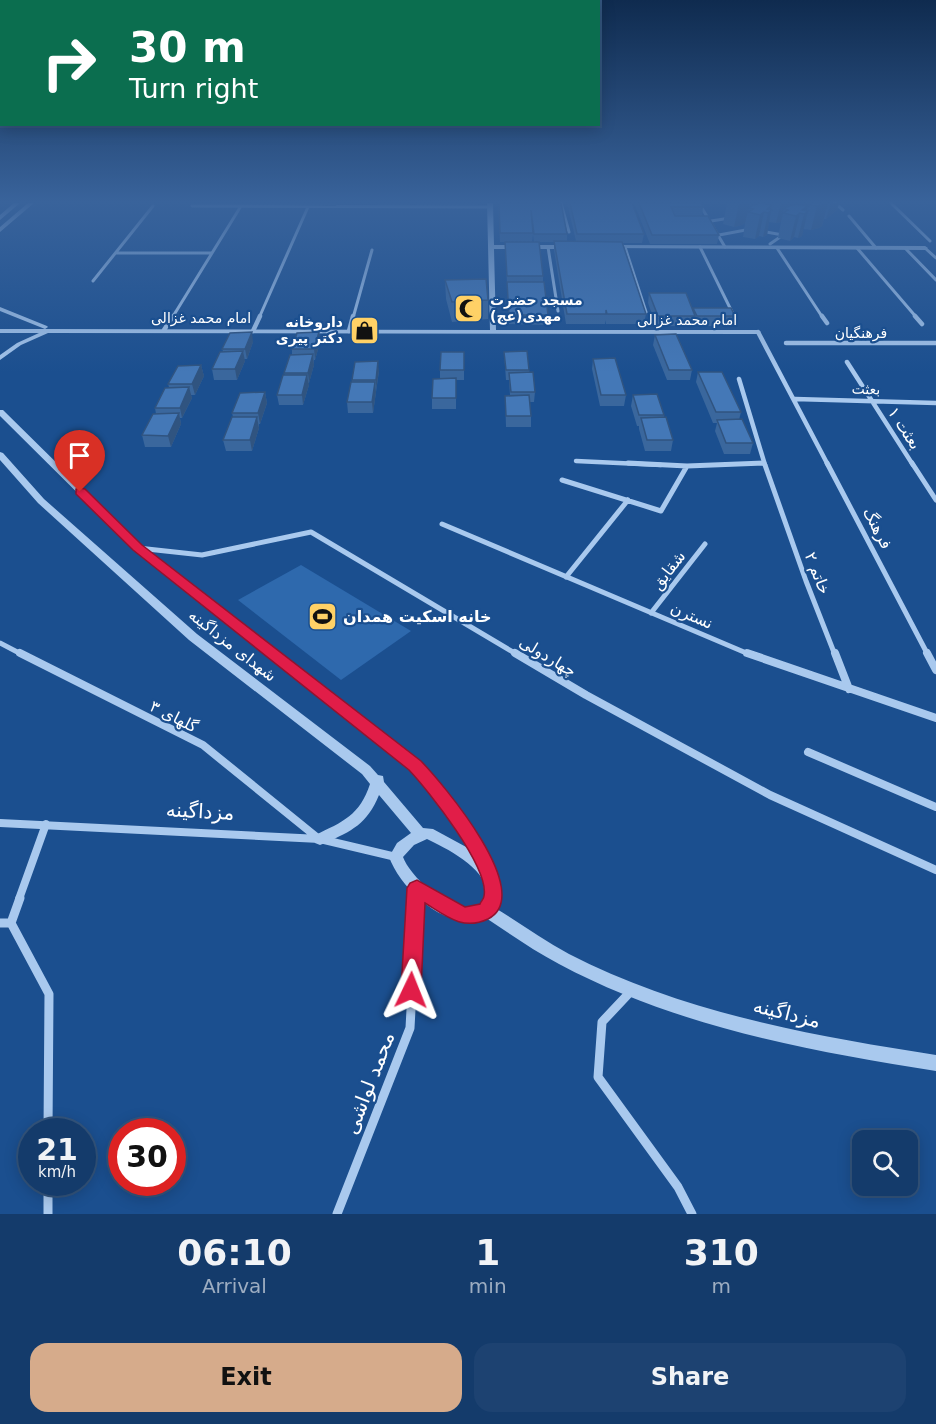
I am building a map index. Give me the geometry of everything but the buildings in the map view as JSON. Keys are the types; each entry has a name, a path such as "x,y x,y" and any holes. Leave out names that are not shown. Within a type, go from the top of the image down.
{"street":[{"path":"93,281 111,260"},
{"path":"164,330 207,260"},
{"path":"253,331 285,260"},
{"path":"349,331 369,260"},
{"path":"491,260 493,331"},
{"path":"550,260 558,311"},
{"path":"629,260 645,312"},
{"path":"706,260 732,312"},
{"path":"782,260 826,323"},
{"path":"867,260 921,324"},
{"path":"916,260 936,280"},
{"path":"0,309 54,330"},
{"path":"0,358 19,344 54,330"},
{"name":"امام محمد غزالی","path":"0,331 758,332 795,399"},
{"name":"فرهنگیان","path":"786,343 936,344"},
{"name":"بعثت ۱","path":"847,362 936,500"},
{"name":"خاتم ۲","path":"739,379 765,465 806,580 849,688"},
{"name":"بعثت","path":"795,399 936,403"},
{"name":"فرهنگ","path":"795,399 936,670"},
{"name":"شهدای مزداگینه","path":"0,412 138,548 415,766 436,787 467,833 491,877"},
{"name":"شهدای مزداگینه","path":"0,455 41,501 193,637 378,780 420,834"},
{"path":"576,461 687,466 765,465"},
{"path":"562,480 661,511 687,466"},
{"path":"566,577 628,500"},
{"name":"نسترن","path":"442,524 759,658 936,718"},
{"name":"چهاردولی","path":"138,548 202,555 311,532 586,695 740,779 770,795 936,870"},
{"name":"شقایق","path":"651,613 705,544"},
{"name":"گلهای ۳","path":"0,643 203,745 288,816 320,839"},
{"path":"808,752 936,807"},
{"path":"320,839 358,819 372,803 378,780"},
{"name":"مزداگینه","path":"0,823 320,839 396,857"},
{"path":"46,824 11,923 49,994 48,1118"},
{"path":"428,833 452,844 491,877 494,897 486,910 477,915 463,916 417,888 403,874 396,857 405,843 420,834 428,833"},
{"name":"محمد لواشی","path":"337,1214 410,1028 417,888"},
{"name":"مزداگینه","path":"486,910 555,954 633,989 727,1020 830,1045 936,1062"},
{"path":"0,923 11,923"},
{"path":"633,989 602,1022 598,1077 678,1187 692,1214"},
{"path":"48,1196 48,1214"}],"shaded area":[{"name":"خانه اسكيت همدان","path":"301,565 411,631 341,680 238,600"}],"place":[{"name":"مسجد حضرت مهدی(عج)","path":"469,308"},
{"name":"داروخانه دکتر پیری","path":"364,330"},
{"name":"خانه اسكيت همدان","path":"322,616"}],"route":[{"path":"80,492 138,548 415,766 436,787 467,833 491,877 494,897 486,910 477,915 463,916 417,888 411,990"}]}
